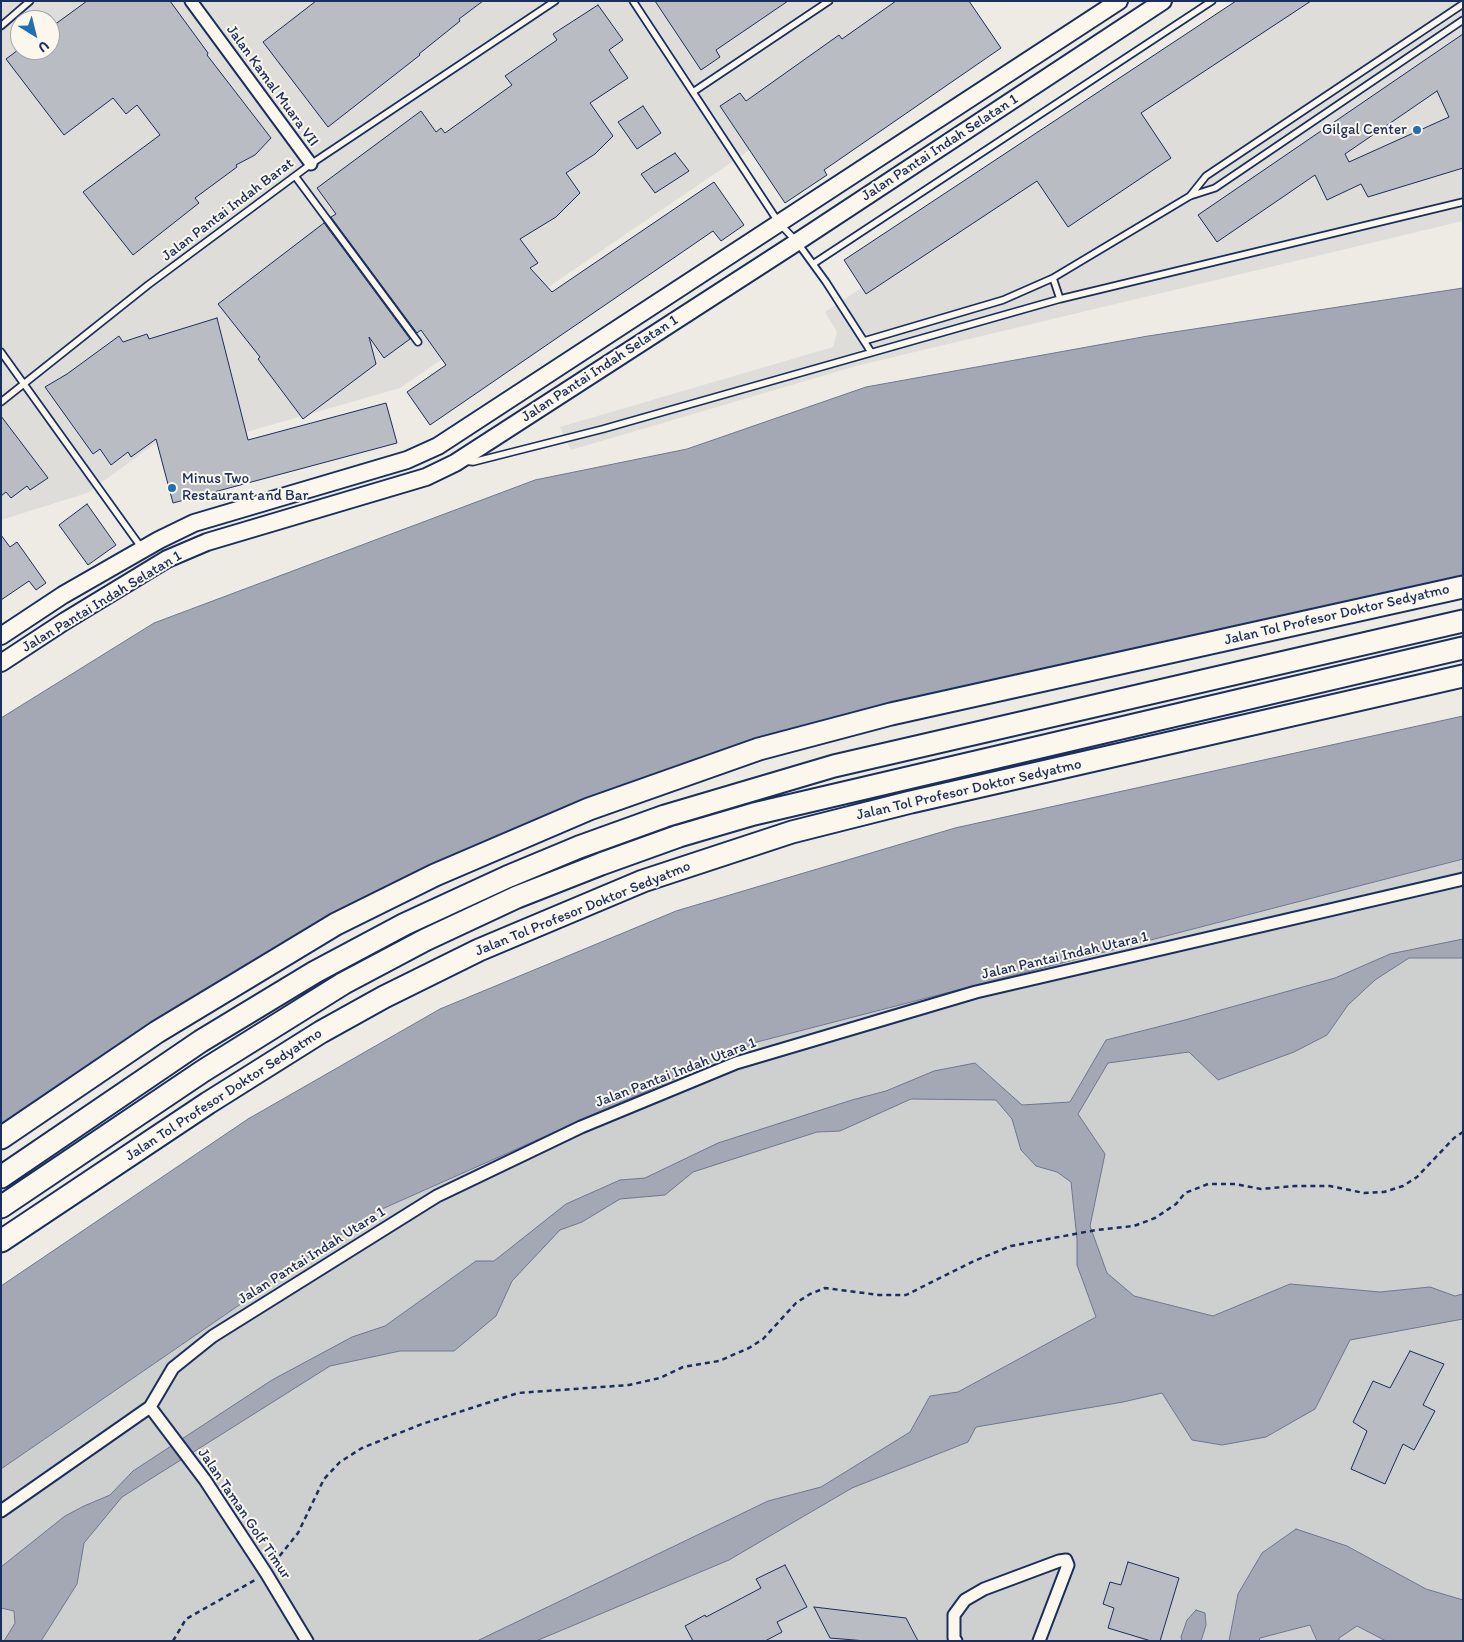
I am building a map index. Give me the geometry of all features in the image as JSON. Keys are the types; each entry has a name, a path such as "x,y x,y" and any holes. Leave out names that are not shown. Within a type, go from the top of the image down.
{"highway":[{"name":"Jalan Tol Profesor Doktor Sedyatmo","path":"1,1138 157,1032 270,962 336,924 435,875 589,809 759,749 891,714 1463,587"},
{"path":"1,1177 201,1041 315,972 405,924 579,847 665,816 834,766 1463,621"},
{"name":"Jalan Tol Profesor Doktor Sedyatmo","path":"1,1207 203,1070 344,983 425,940 518,897 601,864 679,836 754,814 1463,648"},
{"name":"Jalan Tol Profesor Doktor Sedyatmo","path":"1,1242 208,1103 321,1032 384,997 479,950 643,881 792,832 911,802 1463,676"}],"street":[{"name":"Jalan Kamal Muara VII","path":"191,1 311,164"},
{"name":"Jalan Pantai Indah Selatan 1","path":"1,636 63,595 194,523 407,460 438,446 1119,1"},
{"name":"Jalan Pantai Indah Selatan 1","path":"1,663 65,621 168,559 206,542 426,477 460,459 797,242 1164,1"},
{"path":"142,550 153,568"},
{"name":"Jalan Pantai Indah Utara 1","path":"1,1511 150,1407 173,1368 213,1336 437,1196 581,1127 736,1064 976,992 1463,879"},
{"name":"Jalan Taman Golf Timur","path":"150,1407 204,1480 266,1573 308,1641"},
{"path":"956,1641 954,1638 954,1615 965,1600 984,1589 1066,1560 1068,1564 1039,1641"}],"lane":[{"path":"1,26 30,1"},
{"name":"Jalan Pantai Indah Barat","path":"1,402 148,286 311,164 555,1"},
{"path":"634,1 779,223 797,242 813,264 871,352"},
{"path":"693,92 829,1"},
{"path":"813,264 1212,1"},
{"path":"1190,196 1206,176 1463,4"},
{"path":"864,341 1003,300 1052,278 1190,196 1215,188 1463,20"},
{"path":"295,176 418,342"},
{"path":"460,459 465,462 473,462 603,429 1060,299 1463,202"},
{"path":"1052,278 1060,299"},
{"path":"1,352 142,550"}],"path":[{"path":"173,1641 186,1619 266,1573 298,1533 324,1480 340,1462 362,1448 422,1424 518,1393 629,1385 660,1378 683,1367 719,1361 749,1348 763,1339 796,1303 810,1294 825,1288 879,1295 906,1295 974,1261 1011,1246 1096,1230 1134,1226 1155,1218 1176,1204 1186,1193 1208,1184 1235,1184 1261,1189 1295,1186 1330,1186 1364,1193 1384,1192 1403,1186 1417,1177 1454,1138 1463,1132"}],"shaded area":[{"path":"1,1 945,1 751,149 400,388 166,455 156,443 87,493 1,520"},
{"path":"1299,1 1463,1 1463,221 856,366 571,450 560,427 833,347 837,332 825,312"},
{"path":"1463,288 1463,580 746,747 328,918 1,1132 1,718 154,623 535,480 687,449 866,387 1148,336"},
{"path":"1463,716 1463,859 757,1042 373,1213 1,1469 1,1286 248,1119 440,1009 676,911 955,828"},
{"path":"1463,859 1463,1641 1,1641 1,1469 373,1213 757,1042"},
{"path":"1463,939 1463,958 1409,958 1375,980 1348,1005 1327,1035 1294,1052 1218,1080 1189,1052 1108,1063 1078,1114 1105,1154 1090,1226 1107,1273 1134,1296 1213,1316 1290,1284 1380,1292 1430,1287 1455,1296 1463,1294 1463,1319 1350,1340 1315,1409 1266,1437 1222,1445 1192,1440 1162,1393 1123,1402 976,1427 968,1442 852,1488 729,1560 536,1641 477,1641 768,1501 821,1487 910,1432 930,1396 958,1392 1096,1317 1077,1265 1077,1239 1071,1182 1057,1172 1036,1166 1021,1150 1012,1119 996,1100 911,1099 840,1131 817,1132 693,1172 665,1195 620,1199 582,1222 560,1230 512,1281 496,1316 454,1351 400,1351 330,1366 122,1497 84,1543 77,1584 41,1641 4,1641 15,1623 14,1611 1,1608 1,1567 65,1516 110,1495 133,1471 272,1380 352,1337 385,1326 476,1261 494,1261 566,1204 620,1180 645,1178 718,1143 886,1091 934,1071 975,1063 1022,1105 1070,1102 1106,1040 1335,978 1390,954"},
{"path":"1296,1529 1347,1546 1426,1589 1463,1600 1463,1641 1386,1641 1357,1626 1339,1638 1339,1641 1317,1641 1310,1625 1260,1638 1259,1641 1229,1641 1238,1594 1262,1553"},
{"path":"1196,1610 1205,1613 1206,1625 1201,1641 1182,1641 1181,1637 1187,1620"}],"building":[{"path":"87,1 170,1 208,53 207,55 271,138 255,155 236,165 237,167 195,198 199,203 133,255 83,192 160,135 137,105 126,114 113,98 64,135 6,59 10,56 10,60 60,60 60,21"},
{"path":"316,1 483,1 459,19 460,21 420,55 328,127 263,42"},
{"path":"655,1 788,1 716,50 720,57 701,70"},
{"path":"896,1 969,1 1001,48 824,170 827,175 785,203 720,106 740,93 746,101 839,35 842,39"},
{"path":"1236,1 1311,1 1141,113 1171,158 1068,227 1037,181 866,294 844,260"},
{"path":"598,5 623,40 609,50 628,78 590,103 613,136 595,154 566,173 580,193 556,217 520,239 538,263 530,268 552,292 714,182 744,225 721,241 713,231 430,425 407,392 446,365 421,330 417,333 331,217 336,214 317,188 421,111 436,132 441,128 445,133 512,85 505,76 557,40 553,34"},
{"path":"1463,34 1463,168 1368,197 1361,184 1327,200 1315,175 1217,242 1198,215","holes":["1437,91 1449,117 1349,162 1345,154"]},
{"path":"643,106 661,133 637,149 618,122"},
{"path":"675,153 689,171 655,193 641,174"},
{"path":"324,223 410,339 384,358 369,337 376,364 303,419 258,359 260,357 218,304"},
{"path":"217,318 248,440 386,403 397,443 173,503 156,439 131,457 128,452 111,465 100,449 93,454 45,387 67,374 119,336 123,342 147,334 149,339"},
{"path":"1,416 48,478 30,490 27,486 11,498 6,492 1,496"},
{"path":"87,504 116,545 88,565 59,525"},
{"path":"1,535 10,547 17,542 46,583 36,590 29,581 1,600"},
{"path":"1410,1351 1444,1364 1423,1405 1435,1411 1414,1450 1403,1444 1385,1484 1351,1469 1367,1431 1353,1422 1373,1381 1390,1388"},
{"path":"1128,1562 1179,1578 1160,1641 1151,1641 1108,1628 1114,1608 1103,1604 1110,1582 1121,1585"},
{"path":"785,1565 807,1607 777,1622 782,1632 765,1641 693,1641 685,1626 761,1588 756,1579"},
{"path":"814,1607 906,1618 918,1641 866,1641 830,1638"}],"place":[{"name":"Gilgal Center","path":"1417,130"},
{"name":"Minus Two Restaurant and Bar","path":"172,488"}]}
